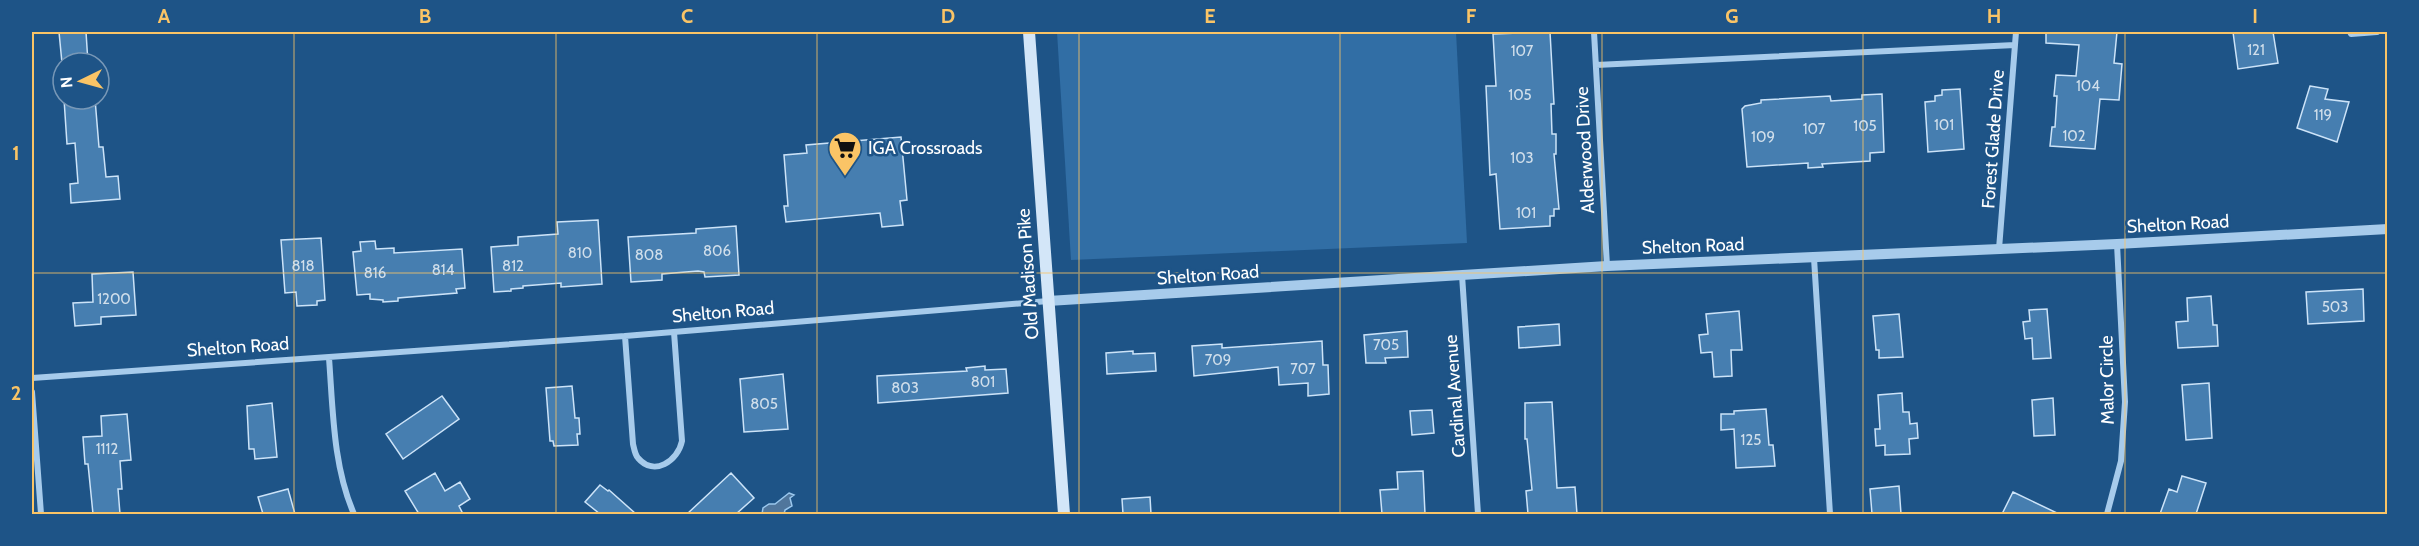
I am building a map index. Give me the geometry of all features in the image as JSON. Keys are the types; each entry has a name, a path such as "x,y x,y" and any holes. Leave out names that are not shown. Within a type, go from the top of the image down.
{"main road":[{"name":"Old Madison Pike","path":"1029,32 1064,514"}],"street":[{"name":"Alderwood Drive","path":"1594,32 1607,266"},
{"name":"Forest Glade Drive","path":"1999,249 2016,32"},
{"path":"2350,32 2351,34 2377,32"},
{"path":"1596,65 2015,45"},
{"name":"Shelton Road","path":"32,378 625,336 1048,301 1607,266 2117,244 2388,229"},
{"name":"Malor Circle","path":"2107,514 2121,461 2125,402 2117,244"},
{"path":"1814,258 1830,514"},
{"name":"Cardinal Avenue","path":"1462,275 1478,514"},
{"path":"625,336 633,444 637,458 648,465 661,466 680,453 682,441 674,332"},
{"path":"329,358 339,463 347,497 354,514"},
{"path":"32,392 41,514"}],"shaded area":[{"path":"1057,32 1456,32 1467,243 1071,260"},
{"path":"789,493 794,495 790,498 792,506 785,510 784,514 762,514 763,508 769,504 775,504"}],"building":[{"path":"59,32 86,32 87,51 61,51"},
{"path":"1550,32 1554,104 1551,104 1552,134 1556,134 1556,154 1554,154 1559,209 1554,209 1554,216 1550,216 1550,226 1500,229 1496,174 1490,175 1486,86 1496,86 1493,34"},
{"path":"2046,32 2117,32 2114,63 2122,64 2119,100 2100,99 2095,149 2050,146 2052,127 2055,127 2056,75 2076,76 2079,45 2046,43"},
{"path":"2233,32 2273,32 2278,63 2238,69"},
{"path":"2310,86 2328,89 2325,99 2349,102 2337,142 2297,128"},
{"path":"1960,89 1964,149 1928,152 1925,102 1935,101 1935,96 1942,95 1942,90"},
{"path":"1882,94 1884,152 1870,153 1870,161 1822,164 1823,167 1808,168 1808,163 1747,167 1742,109 1745,106 1761,103 1761,100 1830,96 1831,101 1862,99 1862,95"},
{"path":"65,111 96,111 99,147 103,147 106,177 118,176 120,199 71,203 70,184 78,183 75,143 67,144"},
{"name":"IGA Crossroads","path":"901,137 907,200 900,201 903,225 882,227 880,213 786,222 784,206 788,206 784,155 807,153 806,145"},
{"path":"598,220 602,284 561,287 561,283 523,286 523,288 511,289 511,291 494,292 491,247 518,245 518,237 558,234 557,222"},
{"path":"736,226 739,275 705,277 704,272 698,271 662,274 662,280 631,282 628,237 696,233 696,229"},
{"path":"321,238 325,300 317,301 317,305 297,306 296,292 285,293 281,240"},
{"path":"375,241 376,249 394,248 394,253 462,249 465,288 456,289 457,293 398,298 398,301 383,302 383,300 370,299 370,294 357,295 353,252 361,251 360,242"},
{"path":"133,272 136,315 101,317 101,324 75,326 73,303 93,302 92,274"},
{"path":"2363,289 2364,321 2308,324 2306,292"},
{"path":"2211,296 2213,325 2217,325 2218,346 2178,348 2176,322 2188,321 2187,298"},
{"path":"2047,309 2051,358 2033,359 2032,338 2025,339 2023,322 2030,321 2029,310"},
{"path":"1739,311 1742,350 1731,350 1732,376 1714,377 1712,352 1701,353 1699,335 1708,334 1706,314"},
{"path":"1899,314 1903,357 1879,358 1879,350 1876,350 1873,316"},
{"path":"1559,324 1560,345 1519,348 1518,327"},
{"path":"1407,331 1408,357 1385,358 1386,363 1366,363 1364,335"},
{"path":"1322,341 1323,365 1328,365 1329,394 1308,396 1308,383 1279,385 1278,367 1194,376 1192,346 1222,344 1222,348"},
{"path":"1133,351 1133,354 1155,353 1156,371 1107,374 1106,353"},
{"path":"985,366 985,370 1006,369 1008,393 878,403 877,376 967,371 966,368"},
{"path":"783,374 788,429 744,432 740,379"},
{"path":"2209,383 2212,438 2186,440 2182,385"},
{"path":"572,386 575,418 579,418 578,445 554,446 553,441 550,441 546,388"},
{"path":"1902,393 1903,412 1909,412 1910,424 1917,423 1918,438 1909,439 1910,454 1885,455 1885,445 1876,446 1875,429 1880,429 1878,395"},
{"path":"442,396 459,419 403,459 386,434"},
{"path":"2053,398 2055,435 2034,436 2032,400"},
{"path":"1552,402 1557,488 1575,487 1577,514 1528,514 1526,491 1532,490 1527,439 1525,439 1525,403"},
{"path":"272,403 277,457 255,459 254,449 249,449 247,406"},
{"path":"1766,409 1769,445 1773,445 1775,466 1736,468 1734,429 1721,430 1721,414"},
{"path":"1432,410 1434,433 1412,435 1410,411"},
{"path":"127,414 131,460 120,461 122,489 118,489 120,514 93,514 83,437 102,436 101,416"},
{"path":"1423,471 1425,514 1382,514 1380,490 1398,489 1397,472"},
{"path":"435,473 445,491 460,482 470,499 459,506 463,514 419,514 405,491"},
{"path":"731,473 754,498 736,514 687,514"},
{"path":"2182,476 2206,483 2196,514 2160,514 2169,489 2177,492"},
{"path":"600,485 636,514 600,514 585,502"},
{"path":"1899,486 1901,514 1872,514 1870,489"},
{"path":"288,489 295,514 263,514 258,497"},
{"path":"2013,492 2059,514 2002,514"},
{"path":"1150,497 1151,514 1123,514 1122,499"}],"place":[{"name":"IGA Crossroads","path":"845,177"}]}
